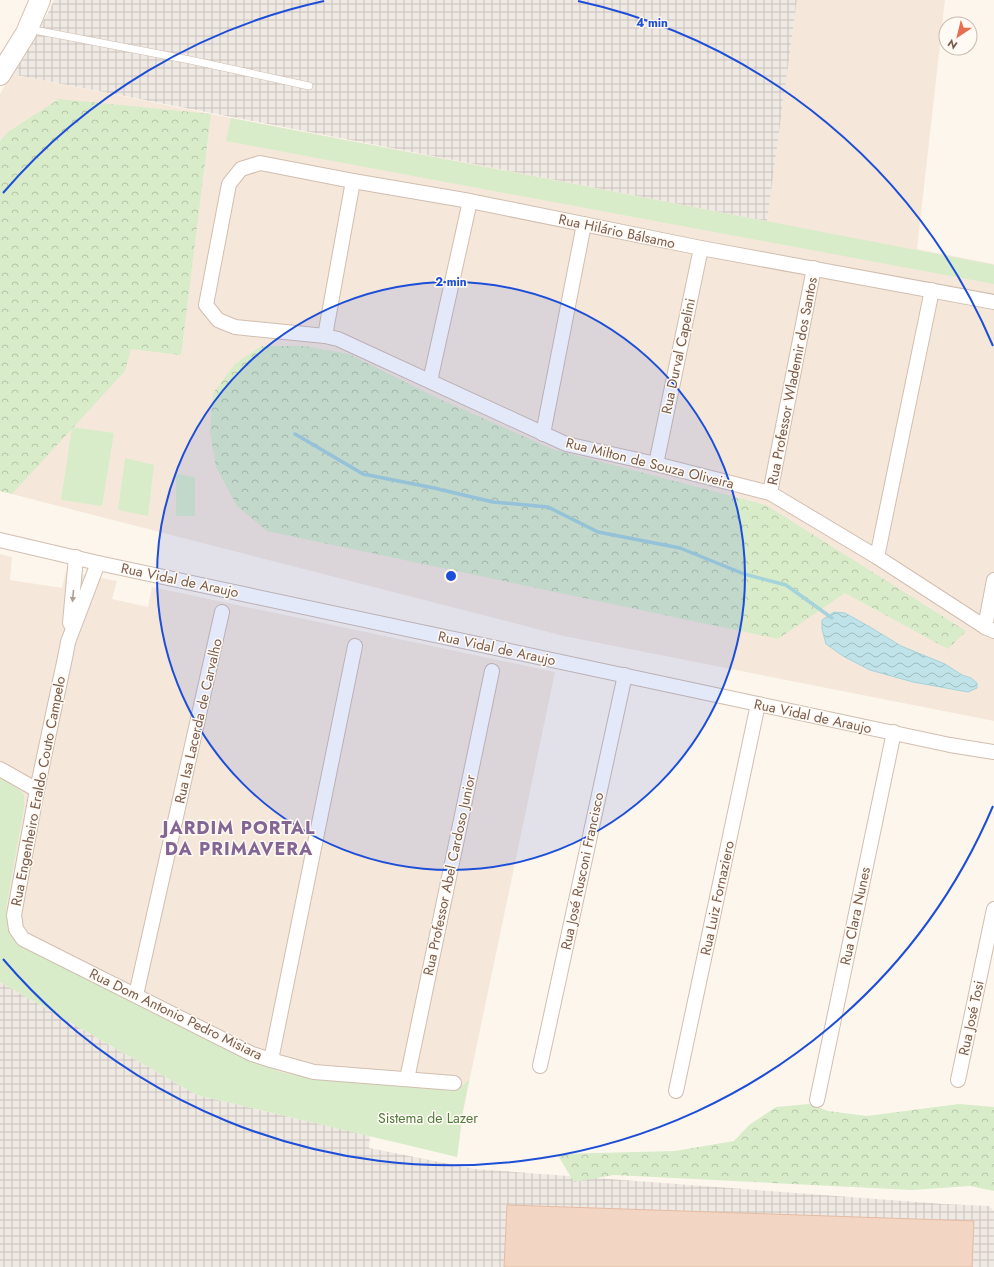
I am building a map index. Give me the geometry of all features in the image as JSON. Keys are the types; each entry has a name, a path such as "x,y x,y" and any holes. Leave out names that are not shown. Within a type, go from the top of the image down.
{"main road":[{"path":"0,76 28,29 40,0"}],"street":[{"name":"Rua Hilário Bálsamo","path":"218,320 206,305 230,184 241,169 260,163 352,181 470,201 701,248 994,302"},
{"path":"325,336 352,181"},
{"path":"430,382 470,201"},
{"path":"543,434 584,224"},
{"name":"Rua Durval Capelini","path":"656,464 701,248"},
{"name":"Rua Professor Wlademir dos Santos","path":"770,493 814,268"},
{"path":"877,557 932,290"},
{"name":"Rua Milton de Souza Oliveira","path":"218,320 235,327 325,336 338,339 566,444 656,464 770,493 877,557 989,629"},
{"name":"Rua Vidal de Araujo","path":"0,540 98,563 758,704 994,752"},
{"name":"Rua Engenheiro Eraldo Couto Campelo","path":"23,939 16,929 14,915 37,790 68,642 76,557"},
{"name":"Rua Engenheiro Eraldo Couto Campelo","path":"68,642 98,563"},
{"path":"989,629 994,580"},
{"name":"Rua Isa Lacerda de Carvalho","path":"136,995 222,612"},
{"path":"271,1060 355,646"},
{"name":"Rua Professor Abel Cardoso Junior","path":"407,1079 492,671"},
{"name":"Rua José Rusconi Francisco","path":"540,1066 625,675"},
{"name":"Rua Luiz Fornaziero","path":"676,1091 758,704"},
{"name":"Rua Clara Nunes","path":"816,1100 894,732"},
{"path":"0,769 37,790"},
{"name":"Rua José Tosi","path":"958,1080 994,909"},
{"name":"Rua Dom Antonio Pedro Misiara","path":"23,939 252,1054 314,1072 454,1083"}],"lane":[{"path":"28,29 190,60 309,86"}],"shaded area":[{"path":"54,0 797,0 767,221 11,74 48,13"},
{"path":"797,0 945,0 943,16 938,16 939,56 917,249 994,264 994,721 564,636 0,491 0,94 11,74 231,118 767,220"},
{"name":"JARDIM PORTAL DA PRIMAVERA","path":"0,554 12,557 10,580 62,588 66,571 117,581 112,599 148,607 152,587 555,672 463,1111 457,1157 0,982"},
{"path":"0,982 197,1095 370,1136 369,1148 475,1169 944,1204 989,1206 994,1211 994,1267 0,1267"}],"green space":[{"path":"59,99 211,114 181,355 131,349 125,371 12,494 0,491 0,141 8,132"},
{"path":"231,118 994,265 994,284 226,141"},
{"path":"261,346 304,346 349,354 437,398 552,449 766,505 966,631 948,649 845,593 778,639 267,531 237,506 216,467 210,432 213,393 235,364"},
{"path":"72,427 114,433 102,506 61,500"},
{"path":"125,458 154,465 148,516 118,510"},
{"path":"176,474 195,477 195,516 176,516"},
{"name":"Sistema de Lazer","path":"0,777 19,789 24,795 24,807 6,908 9,927 36,951 280,1072 313,1078 437,1087 447,1091 458,1089 469,1080 457,1157 197,1095 0,982"},
{"path":"809,1104 828,1111 867,1116 959,1104 994,1107 994,1191 970,1186 912,1190 614,1175 574,1182 557,1154 675,1151 734,1141 749,1125 776,1107"}],"water":[{"path":"834,612 845,613 901,646 945,664 962,675 971,678 977,683 977,688 968,692 913,682 870,670 843,656 826,644 822,629 822,620"}],"building":[{"path":"507,1205 974,1221 972,1267 504,1267"}],"waterway":[{"path":"295,434 363,474 434,488 493,502 548,507 598,532 680,548 744,574 786,585 832,618"}],"district":[{"name":"JARDIM PORTAL DA PRIMAVERA","path":"239,838"}]}
